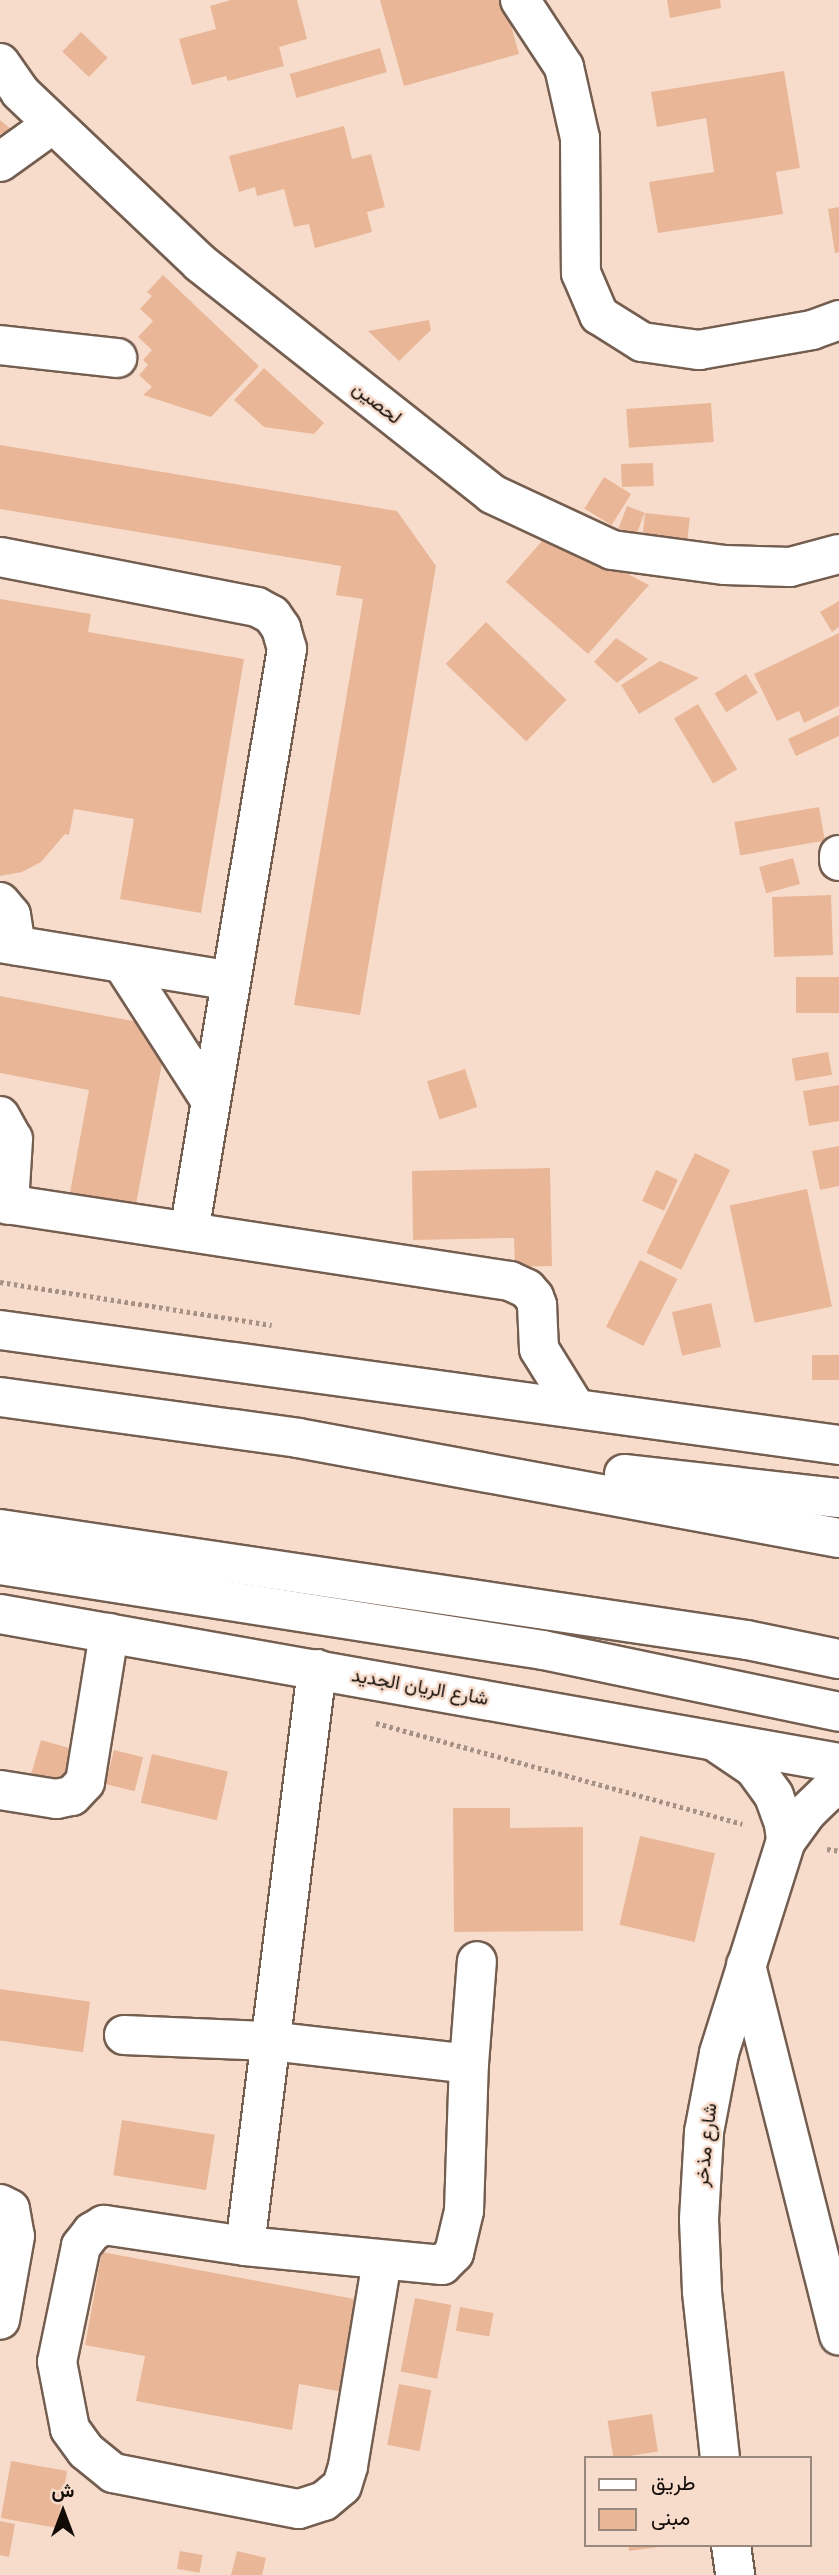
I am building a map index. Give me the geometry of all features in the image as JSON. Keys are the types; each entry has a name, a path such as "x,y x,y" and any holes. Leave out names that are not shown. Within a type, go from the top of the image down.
{"main road":[{"path":"520,0 564,67 580,138 581,273 599,315 642,342 699,350 812,330 839,320"},
{"name":"لحصين","path":"0,63 20,92 200,263 492,494 612,550 724,565 764,566 790,566 839,554"},
{"path":"0,162 53,124"},
{"path":"0,345 117,358"},
{"path":"0,557 257,607 272,615 281,628 287,649 189,1231"},
{"path":"839,855 839,861"},
{"path":"0,902 11,915 8,944 231,981"},
{"path":"122,963 211,1101"},
{"path":"0,1116 13,1139 5,1204 510,1281 527,1289 537,1305 539,1349 575,1407"},
{"path":"0,1329 839,1445"},
{"path":"494,1398 539,1349"},
{"path":"0,1397 298,1438 839,1498"},
{"path":"298,1438 839,1538"},
{"path":"0,1529 747,1640 839,1658"},
{"path":"0,1565 543,1650 839,1712"},
{"name":"شارع الريان الجديد","path":"0,1614 839,1763"},
{"path":"0,1790 56,1799 72,1796 85,1783 109,1633"},
{"path":"245,2246 317,1669"},
{"name":"شارع مذخر","path":"710,1738 754,1768 779,1807 786,1841"},
{"name":"شارع مذخر","path":"720,2456 705,2332 699,2219 704,2132 719,2053 786,1841 807,1812 828,1792 839,1788"},
{"path":"382,2261 348,2466 342,2486 324,2501 299,2509 113,2473 86,2451 70,2429 57,2362 81,2246 92,2232 104,2225 245,2246 382,2261 442,2265 454,2253 464,2211 469,2064 477,1961"},
{"path":"746,1965 839,2335"},
{"path":"124,2035 270,2041 469,2064"},
{"path":"0,2204 10,2209 15,2236 0,2320"},
{"path":"731,2547 734,2575"}],"path":[{"path":"373,1722 734,1821 786,1841 839,1851"}],"building":[{"path":"231,0 297,0 307,39 279,47 284,66 228,81 226,76 192,85 179,39 216,29 210,6"},
{"path":"380,0 504,0 519,54 404,86"},
{"path":"667,0 720,0 721,8 670,18"},
{"path":"81,32 108,58 89,77 62,51"},
{"path":"380,48 387,72 297,98 290,74"},
{"path":"784,71 800,168 776,172 783,214 658,233 649,182 714,172 706,118 657,127 651,92"},
{"path":"0,120 12,130 0,134"},
{"path":"344,126 352,159 371,154 385,207 367,212 372,232 315,248 309,224 294,227 284,189 257,196 255,187 239,192 229,156"},
{"path":"839,207 839,252 835,253 828,209"},
{"path":"163,275 259,366 211,417 143,395 152,387 139,375 148,365 143,360 152,350 138,337 153,321 140,309 152,296 147,292"},
{"path":"429,320 431,330 399,361 368,331"},
{"path":"264,368 324,423 314,434 264,427 234,400"},
{"path":"711,403 714,442 629,448 626,409"},
{"path":"0,445 397,511 436,566 360,1015 294,1005 363,599 336,595 341,566 0,509"},
{"path":"653,463 654,486 622,487 621,464"},
{"path":"604,477 631,494 612,525 584,508"},
{"path":"627,506 645,513 636,535 618,528"},
{"path":"645,513 690,518 687,541 643,536"},
{"path":"549,533 649,585 588,654 506,582"},
{"path":"0,599 91,614 88,632 244,659 201,913 120,899 134,819 74,809 69,835 65,834 41,862 22,872 0,876"},
{"path":"839,601 839,627 832,632 820,612"},
{"path":"486,622 567,700 526,742 446,664"},
{"path":"839,633 839,706 804,723 799,711 777,721 754,674"},
{"path":"616,638 648,659 617,683 594,662"},
{"path":"660,661 699,678 639,714 621,685"},
{"path":"746,674 758,693 726,712 715,694"},
{"path":"698,704 737,769 713,784 674,718"},
{"path":"839,715 839,736 796,756 788,739"},
{"path":"819,807 825,840 740,855 734,822"},
{"path":"793,858 800,884 766,893 759,867"},
{"path":"831,895 833,955 774,957 772,897"},
{"path":"796,977 839,977 839,1013 796,1013"},
{"path":"0,996 138,1022 163,1058 135,1210 69,1198 89,1090 0,1073"},
{"path":"828,1052 832,1075 796,1081 792,1058"},
{"path":"465,1069 477,1107 439,1119 427,1081"},
{"path":"839,1085 839,1121 809,1126 803,1091"},
{"path":"839,1146 839,1186 820,1190 812,1151"},
{"path":"695,1153 730,1170 681,1270 646,1253"},
{"path":"550,1168 552,1266 515,1267 514,1238 413,1240 412,1171"},
{"path":"656,1170 678,1180 664,1211 642,1201"},
{"path":"807,1189 832,1306 755,1323 730,1205"},
{"path":"640,1260 677,1279 643,1346 606,1327"},
{"path":"711,1303 721,1347 682,1356 672,1312"},
{"path":"812,1355 839,1355 839,1380 812,1380"},
{"path":"41,1740 72,1749 62,1784 31,1776"},
{"path":"114,1750 143,1757 135,1791 106,1784"},
{"path":"152,1754 228,1772 217,1820 141,1803"},
{"path":"453,1808 510,1808 510,1828 583,1827 583,1931 454,1932"},
{"path":"640,1836 715,1853 695,1942 620,1925"},
{"path":"0,1989 90,2002 83,2052 0,2041"},
{"path":"122,2120 215,2135 206,2190 113,2175"},
{"path":"102,2252 360,2300 343,2392 299,2384 292,2430 136,2401 145,2356 85,2345"},
{"path":"415,2298 451,2305 437,2379 401,2372"},
{"path":"460,2307 493,2313 489,2337 456,2331"},
{"path":"399,2384 431,2390 420,2451 387,2445"},
{"path":"652,2414 658,2452 613,2456 608,2421"},
{"path":"11,2461 67,2471 57,2528 1,2518"},
{"path":"0,2521 15,2524 9,2557 0,2555"},
{"path":"628,2547 659,2547 629,2551"},
{"path":"180,2551 203,2555 200,2573 177,2569"},
{"path":"237,2551 266,2558 262,2575 231,2575"}]}
